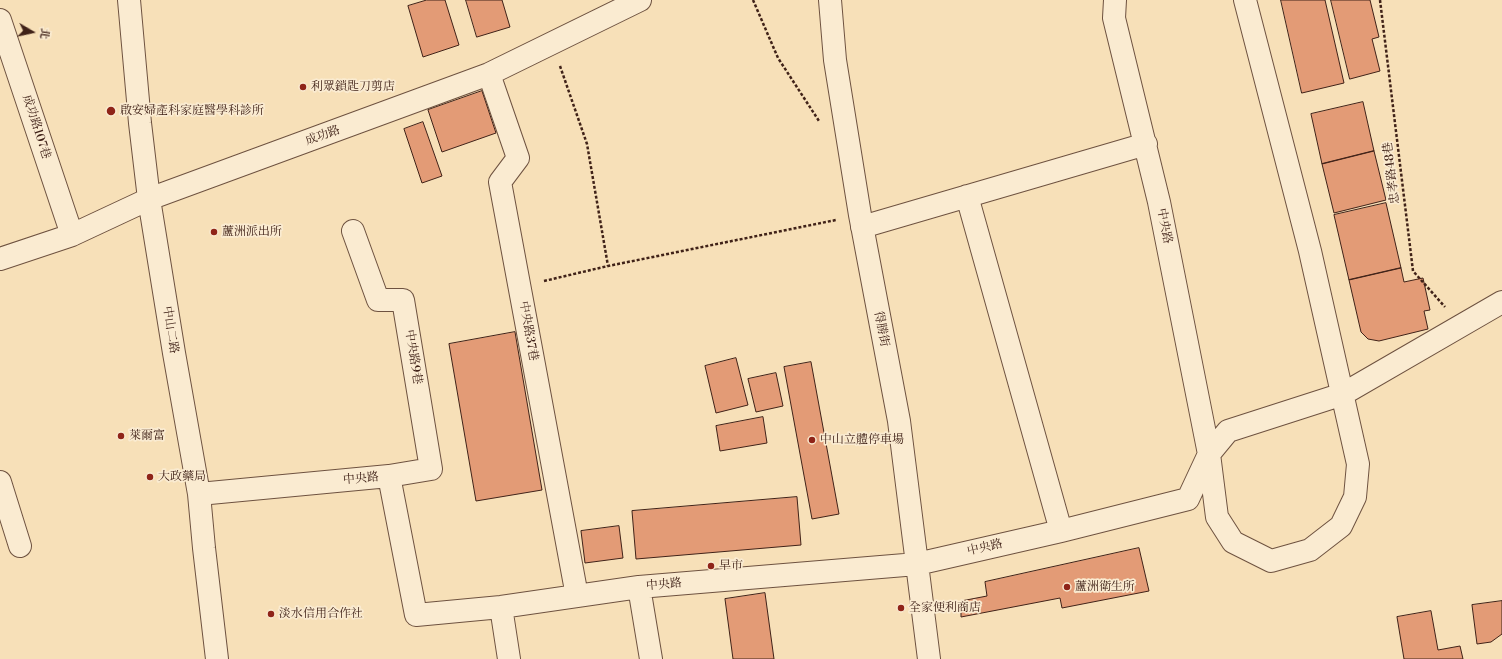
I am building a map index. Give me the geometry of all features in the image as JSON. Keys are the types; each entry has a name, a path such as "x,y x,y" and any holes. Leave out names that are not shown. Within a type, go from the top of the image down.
{"street":[{"name":"中山二路","path":"129,0 140,123 149,199 199,494 217,659"},
{"name":"成功路","path":"0,259 72,235 149,199 489,74 640,0"},
{"name":"得勝街","path":"830,0 835,60 861,221 899,421 929,659"},
{"name":"中央路","path":"1115,0 1114,18 1159,202 1209,454 1217,517 1233,542 1271,561 1310,550 1341,526 1355,497 1358,464 1310,251 1245,0"},
{"name":"成功路107巷","path":"0,20 72,235"},
{"name":"中央路37巷","path":"489,74 518,158 500,182 577,596"},
{"path":"861,221 968,196 1146,144"},
{"path":"968,196 1061,531"},
{"name":"中央路9巷","path":"353,231 378,300 403,300 431,469 389,476"},
{"name":"中央路","path":"199,494 389,476 416,616 501,607 639,587 917,564 1061,531 1188,499 1209,454 1228,431 1343,394 1502,302"},
{"path":"0,482 20,546"},
{"path":"639,587 651,659"},
{"path":"501,607 509,659"}],"path":[{"path":"752,0 778,58 820,122"},
{"name":"忠孝路48巷","path":"1380,0 1413,271 1462,326"},
{"path":"553,43 587,144 608,266"},
{"path":"520,286 608,266 861,221"}],"building":[{"path":"427,0 445,0 459,45 423,57 408,6"},
{"path":"466,0 502,0 510,27 477,37"},
{"path":"1281,0 1325,0 1344,83 1302,93"},
{"path":"1331,0 1370,0 1379,37 1372,39 1380,71 1350,79"},
{"path":"482,91 496,133 442,152 428,110"},
{"path":"1363,102 1374,151 1322,164 1311,114"},
{"path":"423,122 442,176 422,183 404,129"},
{"path":"1374,151 1386,200 1334,213 1322,164"},
{"path":"1386,203 1401,268 1349,280 1334,215"},
{"path":"1401,268 1404,282 1423,278 1430,310 1424,311 1428,329 1379,341 1368,339 1361,332 1349,280"},
{"path":"515,332 542,490 476,501 449,344"},
{"path":"736,358 748,405 716,413 705,366"},
{"name":"中山立體停車場","path":"811,362 839,514 812,519 784,367"},
{"path":"776,373 783,406 756,412 748,379"},
{"path":"763,417 767,443 720,451 716,426"},
{"path":"797,497 801,545 636,559 632,511"},
{"path":"619,526 623,558 585,563 581,531"},
{"name":"蘆洲衛生所","path":"1139,548 1149,591 1062,608 1060,598 961,617 961,601 987,596 985,582"},
{"path":"765,593 774,659 733,659 725,599"},
{"path":"1502,601 1502,634 1491,642 1477,644 1472,605"},
{"path":"1431,611 1438,650 1460,646 1463,659 1404,659 1397,617"}],"place":[{"name":"利眾鎖匙刀剪店","path":"303,87"},
{"name":"啟安婦產科家庭醫學科診所","path":"111,111"},
{"name":"蘆洲派出所","path":"214,232"},
{"name":"萊爾富","path":"121,436"},
{"name":"中山立體停車場","path":"812,440"},
{"name":"大政藥局","path":"150,477"},
{"name":"早市","path":"711,566"},
{"name":"蘆洲衛生所","path":"1067,587"},
{"name":"全家便利商店","path":"901,608"},
{"name":"淡水信用合作社","path":"271,614"}]}
